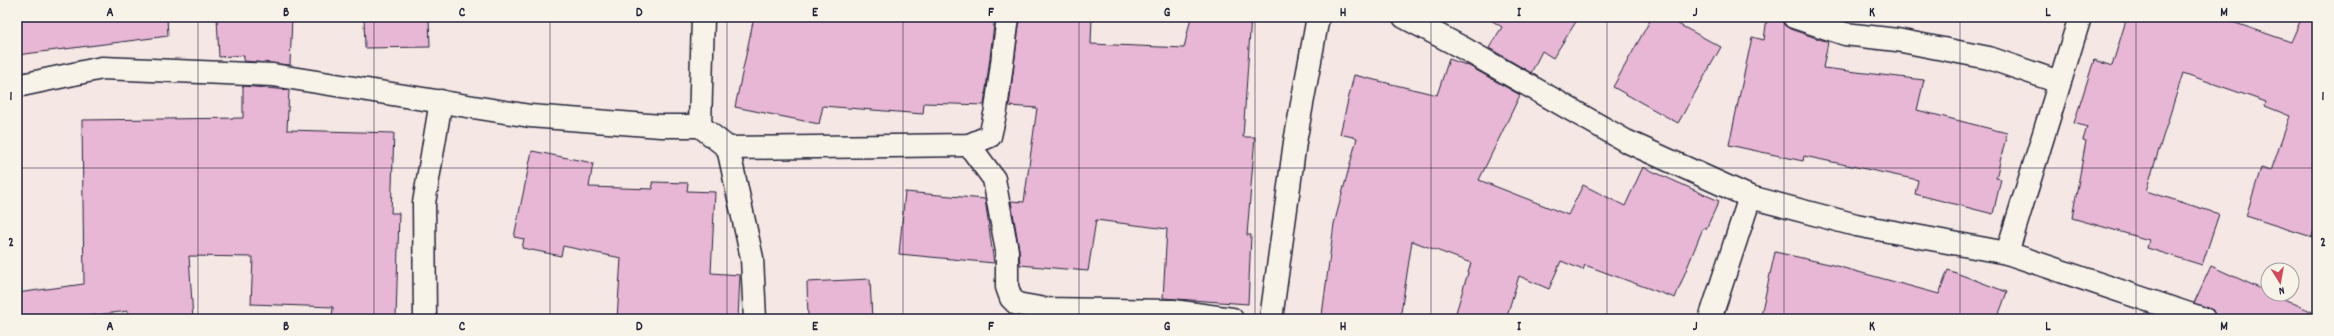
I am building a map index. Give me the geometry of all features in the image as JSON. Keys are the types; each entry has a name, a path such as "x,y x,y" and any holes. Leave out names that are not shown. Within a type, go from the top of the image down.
{"street":[{"path":"700,126 703,17"},
{"path":"17,86 102,68 273,75 530,116 661,126 700,126 728,148 969,145 990,136 996,110 1008,17"},
{"path":"1271,319 1295,142 1318,17"},
{"path":"1404,17 1463,48 1626,141 1750,197 1856,225 2007,253 2204,319"},
{"path":"1794,17 1845,34 1897,40 1989,58 2059,82"},
{"path":"2007,253 2080,17"},
{"path":"426,319 424,203 441,101"},
{"path":"969,145 994,179 1007,251 1007,287 1011,298 1017,304 1045,309 1173,311 1232,319"},
{"path":"728,148 752,258 755,319"},
{"path":"1710,319 1750,197"}],"building":[{"path":"17,17 167,17 168,36 17,55"},
{"path":"217,17 292,17 290,65 244,61 244,55 219,57"},
{"path":"364,17 429,17 430,47 365,48"},
{"path":"754,17 995,17 984,105 924,103 923,114 823,106 819,124 735,107"},
{"path":"1020,17 1092,17 1091,44 1184,48 1191,17 1251,17 1243,137 1255,137 1247,235 1251,235 1248,304 1163,298 1167,229 1096,220 1088,271 1020,265 1019,249 1011,201 1024,202 1037,108 1009,106"},
{"path":"1486,17 1579,17 1553,58 1542,51 1531,73 1489,48 1502,27"},
{"path":"1652,17 1665,17 1721,47 1678,123 1613,87"},
{"path":"1767,17 1782,17 1784,25 1790,29 1828,42 1823,68 1924,80 1917,110 2007,133 1996,178 2001,179 1993,214 1915,194 1918,180 1804,156 1803,161 1729,145 1752,37 1764,40"},
{"path":"2127,17 2218,17 2291,42 2302,17 2317,17 2317,220 2312,237 2246,216 2261,168 2271,171 2290,116 2265,106 2266,102 2183,73 2146,191 2219,214 2202,265 2147,248 2149,240 2072,218 2086,141 2083,140 2087,127 2074,123 2094,60 2112,66"},
{"path":"1449,59 1469,66 1520,95 1479,180 1568,215 1583,185 1625,206 1643,167 1719,201 1706,229 1703,228 1675,298 1585,265 1583,270 1561,261 1549,289 1519,276 1506,319 1454,319 1471,263 1412,241 1400,319 1345,319 1322,315 1334,224 1357,138 1340,134 1354,75 1437,95"},
{"path":"243,86 289,90 287,130 394,133 391,213 399,213 396,319 332,319 333,307 251,304 253,257 189,256 193,319 128,319 128,311 64,319 17,319 17,293 84,284 82,120 243,118"},
{"path":"532,151 593,163 589,187 653,189 652,182 688,183 687,191 715,192 711,273 740,275 738,319 617,319 621,258 563,246 561,256 522,248 524,239 514,237"},
{"path":"905,192 985,199 994,263 899,254"},
{"path":"1775,252 1829,264 1939,294 1948,270 2007,292 1997,319 1760,319"},
{"path":"2211,266 2260,288 2260,302 2291,302 2317,314 2317,319 2216,319 2213,310 2194,303"},
{"path":"870,279 872,319 808,319 807,282"}]}
